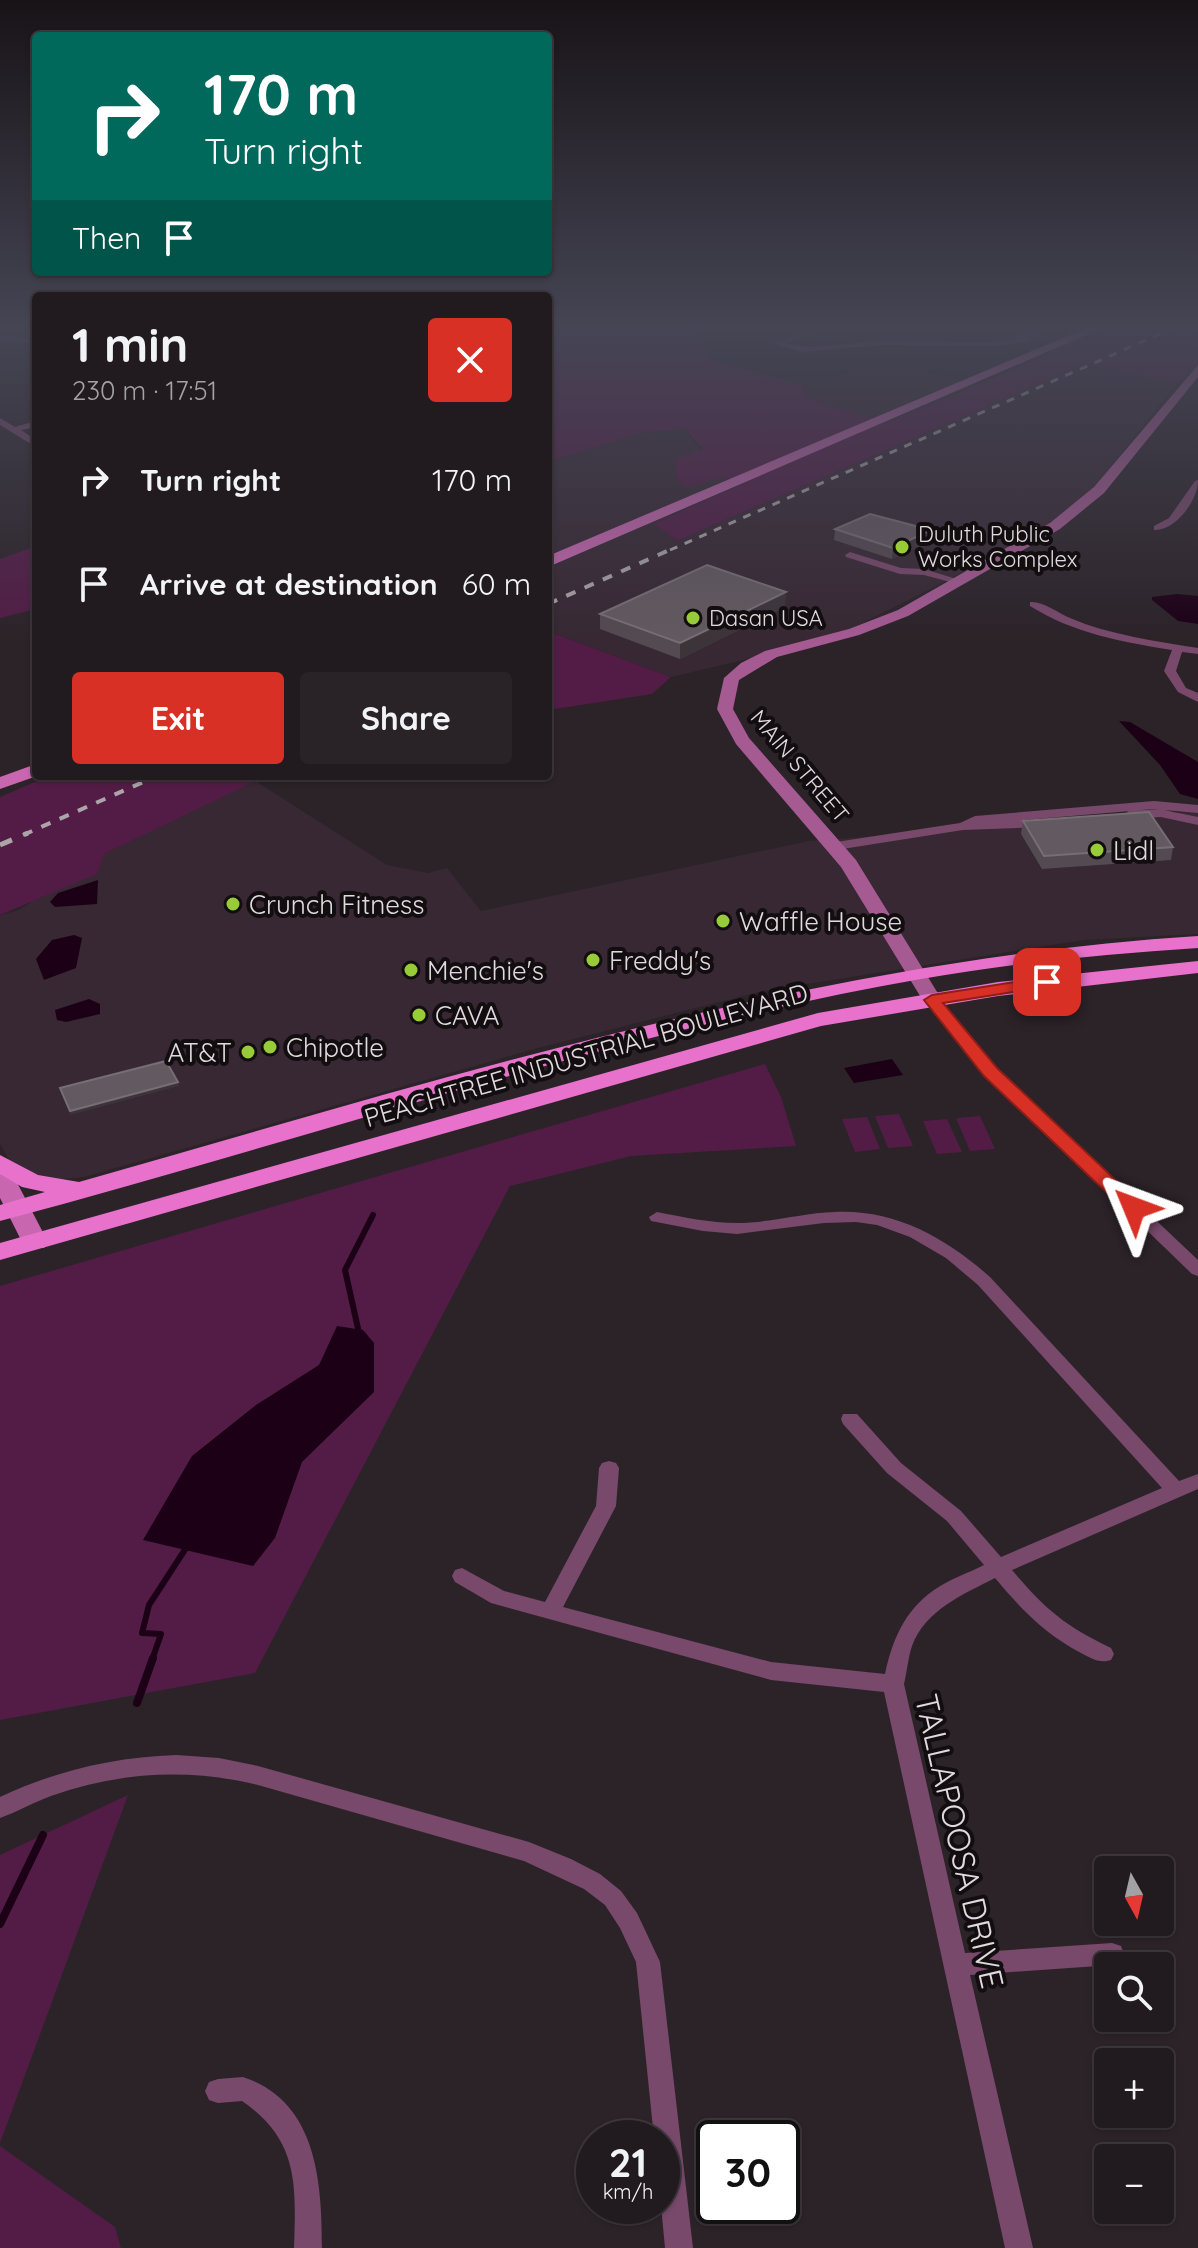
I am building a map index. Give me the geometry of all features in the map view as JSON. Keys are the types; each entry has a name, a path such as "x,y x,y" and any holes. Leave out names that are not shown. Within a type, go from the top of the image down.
{"highway":[{"name":"PEACHTREE INDUSTRIAL BOULEVARD","path":"8,1211 608,1043 758,1005 915,973 1058,953 1198,942"},
{"name":"PEACHTREE INDUSTRIAL BOULEVARD","path":"0,1252 803,1024 1071,979 1198,967"},
{"path":"0,1163 31,1182 56,1188 91,1188"}],"main road":[{"path":"552,560 855,431"},
{"path":"0,783 32,771"},
{"path":"0,1173 8,1211 35,1242"}],"street":[{"path":"14,431 32,442"},
{"name":"MAIN STREET","path":"932,1000 836,846 742,740 725,709 732,678 771,654 884,622 958,581 1078,509 1099,490 1147,431"},
{"path":"1158,528 1173,520 1198,483"},
{"path":"850,555 900,571 924,572 958,581"},
{"path":"1034,604 1048,615 1077,625 1198,651"},
{"path":"1178,648 1170,671 1182,690 1198,698"},
{"path":"963,826 975,820 1154,805 1198,809"},
{"path":"836,846 963,826 1161,813 1198,821"},
{"path":"932,1000 991,1072 1198,1270"},
{"path":"657,1217 707,1228 750,1228 840,1217 873,1220 932,1239 956,1255 984,1281 1175,1490"},
{"path":"850,1419 894,1468 954,1516 1034,1610 1065,1635 1103,1654"},
{"path":"550,1612 606,1506 609,1468"},
{"name":"TALLAPOOSA DRIVE","path":"1019,2248 893,1684 903,1641 920,1617 941,1596 999,1567 1198,1481"},
{"path":"462,1576 498,1597 771,1671 893,1684"},
{"path":"0,1808 65,1781 105,1772 198,1765 242,1773 479,1839 577,1873 613,1897 633,1926 648,1962 679,2248"},
{"path":"955,1965 1094,1955"},
{"path":"218,2091 245,2089 272,2106 291,2131 303,2165 309,2205 308,2248"}],"shaded area":[{"path":"552,431 660,431 642,433 552,460"},
{"path":"686,431 721,477 748,481 655,524 677,541 930,431 1139,431 1077,509 1013,547 829,640 671,677 552,632 552,460 642,433"},
{"path":"687,431 930,431 677,541 654,524 746,482 721,477 686,488 677,479 674,459 703,449"},
{"path":"32,547 32,610 0,618 0,559"},
{"path":"1177,594 1198,596 1198,624 1178,621 1152,600 1152,597"},
{"path":"552,632 671,677 652,694 552,709"},
{"path":"1119,721 1130,722 1198,762 1198,799 1180,794 1160,765"},
{"path":"40,780 258,780 104,854 97,874 0,915 0,797"},
{"path":"254,780 387,865 428,873 447,868 481,911 809,841 1198,811 1198,934 1084,940 763,991 538,1048 84,1177 55,1180 30,1175 10,1162 0,1143 0,915 19,910 104,854"},
{"path":"98,880 97,904 55,907 50,902 58,893"},
{"path":"74,935 82,938 76,968 44,980 36,959 52,940"},
{"path":"89,999 100,1004 100,1014 66,1022 57,1020 55,1010"},
{"path":"892,1059 903,1075 854,1083 844,1068"},
{"path":"765,1064 781,1097 796,1146 631,1156 510,1186 255,1673 0,1720 0,1286"},
{"path":"899,1114 913,1146 888,1148 875,1116"},
{"path":"980,1116 995,1149 970,1151 956,1118"},
{"path":"867,1117 880,1149 855,1152 842,1119"},
{"path":"947,1119 962,1152 937,1154 923,1121"},
{"path":"337,1326 363,1330 374,1343 374,1392 302,1462 275,1538 253,1566 143,1540 192,1456 256,1405 319,1365"},
{"path":"128,1795 0,2143 0,1855"},
{"path":"0,2146 115,2227 121,2248 0,2248"}],"building":[{"path":"870,514 931,530 893,548 835,529"},
{"name":"Dasan USA","path":"707,565 786,592 680,643 600,614"},
{"path":"1149,812 1173,847 1044,856 1023,821"},
{"path":"166,1061 178,1082 70,1111 60,1088"}],"waterway":[{"path":"359,1333 345,1270 373,1215"},
{"path":"152,1660 161,1634 142,1633 149,1605 188,1545"},
{"path":"137,1703 153,1658"},
{"path":"0,1924 43,1835"}],"railway":[{"path":"670,550 940,431"},
{"path":"552,602 674,548"},
{"path":"23,835 148,780"},
{"path":"0,845 28,833"}],"place":[{"name":"Duluth Public Works Complex","path":"902,547"},
{"name":"Dasan USA","path":"693,618"},
{"name":"Lidl","path":"1097,850"},
{"name":"Crunch Fitness","path":"233,904"},
{"name":"Waffle House","path":"723,921"},
{"name":"Freddy's","path":"593,960"},
{"name":"Menchie's","path":"411,970"},
{"name":"CAVA","path":"419,1015"},
{"name":"Chipotle","path":"270,1047"},
{"name":"AT&T","path":"248,1052"}],"route":[{"path":"1047,982 932,1000 991,1072 1134,1208"}]}
